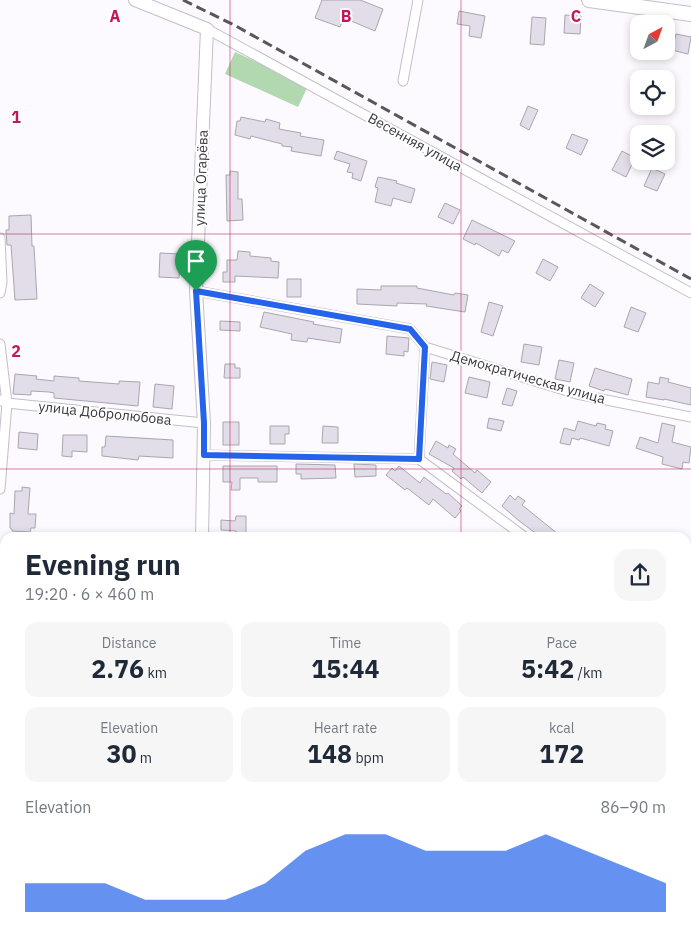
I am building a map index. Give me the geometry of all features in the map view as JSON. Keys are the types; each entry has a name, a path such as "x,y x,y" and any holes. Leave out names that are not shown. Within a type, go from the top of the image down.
{"main road":[{"name":"Весенняя улица","path":"135,0 207,29"},
{"path":"589,0 691,14"},
{"name":"улица Огарёва","path":"202,532 204,423 196,291 207,29"}],"street":[{"path":"403,81 418,0"},
{"name":"Весенняя улица","path":"207,29 691,293"},
{"path":"0,238 2,282 0,293"},
{"path":"196,291 410,329 425,347 419,459"},
{"path":"0,344 4,401 0,489"},
{"name":"Демократическая улица","path":"425,347 577,394 691,417"},
{"name":"улица Добролюбова","path":"4,401 204,423"},
{"path":"204,455 419,459 518,532"}],"green space":[{"path":"235,52 308,86 298,107 225,74"}],"building":[{"path":"322,0 360,0 383,9 375,31 344,18 340,27 315,18"},
{"path":"459,11 485,16 481,38 469,36 470,26 457,24"},
{"path":"565,15 581,16 580,34 564,33"},
{"path":"532,17 546,18 544,45 530,44"},
{"path":"676,34 691,37 688,54 675,51"},
{"path":"528,106 538,110 529,130 520,125"},
{"path":"241,117 265,122 266,119 280,123 279,129 301,133 300,136 324,140 321,156 291,151 292,147 282,146 282,144 251,136 250,139 235,135 237,121 240,121"},
{"path":"572,134 588,140 581,155 566,148"},
{"path":"337,151 367,161 361,181 352,178 353,173 347,172 350,164 334,159"},
{"path":"622,151 630,155 630,169 626,177 612,170"},
{"path":"651,170 665,174 657,191 644,186"},
{"path":"230,171 238,172 238,199 242,199 243,220 227,221 226,175 230,175"},
{"path":"378,177 397,181 396,183 415,189 411,203 393,198 391,206 375,202 378,188 375,187"},
{"path":"445,203 460,210 453,224 438,217"},
{"path":"31,215 37,299 15,300 11,245 7,245 6,230 9,230 9,216"},
{"path":"472,220 515,241 508,253 502,250 499,256 476,243 475,245 463,239"},
{"path":"238,251 250,252 250,256 271,258 271,261 279,262 278,278 235,276 235,282 223,282 223,272 227,272 227,260 237,260"},
{"path":"160,253 181,254 179,278 159,277"},
{"path":"543,259 558,267 550,281 536,273"},
{"path":"287,279 301,279 301,297 287,297"},
{"path":"590,284 604,293 595,307 581,298"},
{"path":"381,286 417,286 417,288 454,295 455,293 468,295 465,312 426,306 427,304 397,303 397,306 357,304 357,289 381,290"},
{"path":"489,302 503,306 493,336 481,332"},
{"path":"631,307 646,313 638,332 624,327"},
{"path":"264,312 342,329 340,343 308,338 307,342 291,340 292,334 260,327"},
{"path":"220,321 240,322 240,331 220,330"},
{"path":"387,336 409,338 408,352 404,351 404,356 386,354"},
{"path":"524,344 542,347 539,365 521,362"},
{"path":"559,360 574,363 570,382 555,379"},
{"path":"432,362 447,365 444,382 430,379"},
{"path":"225,364 235,364 235,368 240,368 240,378 224,378"},
{"path":"595,368 632,379 628,395 589,386"},
{"path":"15,374 37,376 36,379 54,381 54,376 79,378 79,381 119,384 119,381 140,382 138,406 54,398 54,393 49,392 31,391 31,395 13,394"},
{"path":"469,377 490,382 487,398 465,393"},
{"path":"660,377 669,379 668,382 691,388 691,405 646,397 648,382 659,384"},
{"path":"155,384 174,386 172,409 153,407"},
{"path":"507,388 517,391 512,406 502,404"},
{"path":"489,418 504,421 501,431 487,428"},
{"path":"578,421 596,426 597,423 606,425 605,429 613,431 609,446 580,438 579,440 572,438 570,445 560,443 564,428 575,431"},
{"path":"223,422 239,422 239,445 223,445"},
{"path":"662,423 675,426 672,442 691,447 689,463 683,462 682,469 662,464 663,457 636,448 640,437 658,443"},
{"path":"270,426 289,426 289,434 285,434 285,444 270,444"},
{"path":"323,426 338,427 338,443 322,443"},
{"path":"19,432 38,434 37,450 18,448"},
{"path":"63,435 87,435 87,452 72,451 72,457 62,456"},
{"path":"106,436 173,440 173,458 139,456 138,460 102,456 102,447 105,447"},
{"path":"436,441 448,448 449,445 456,449 453,454 475,473 477,470 491,482 482,493 463,477 461,479 452,471 454,468 429,454"},
{"path":"296,464 335,465 336,478 301,479 301,474 296,474"},
{"path":"354,464 376,465 376,476 355,477"},
{"path":"223,466 277,466 277,482 258,482 258,478 240,478 240,490 231,490 232,482 223,482"},
{"path":"399,466 420,483 424,477 446,494 448,493 462,506 459,509 461,511 455,518 433,499 429,505 407,488 405,490 386,475 392,468 395,471"},
{"path":"22,487 30,488 28,514 36,514 35,528 31,528 30,532 12,531 10,528 10,513 14,514 15,491 22,491"},
{"path":"510,495 515,500 518,496 525,501 522,505 556,532 534,532 502,506"},
{"path":"236,516 246,516 246,532 221,530 221,520 235,521"}],"railway":[{"path":"183,0 234,25 691,279"}],"route":[{"path":"196,291 410,329 425,347 419,459 204,455 204,423 196,291"}]}
